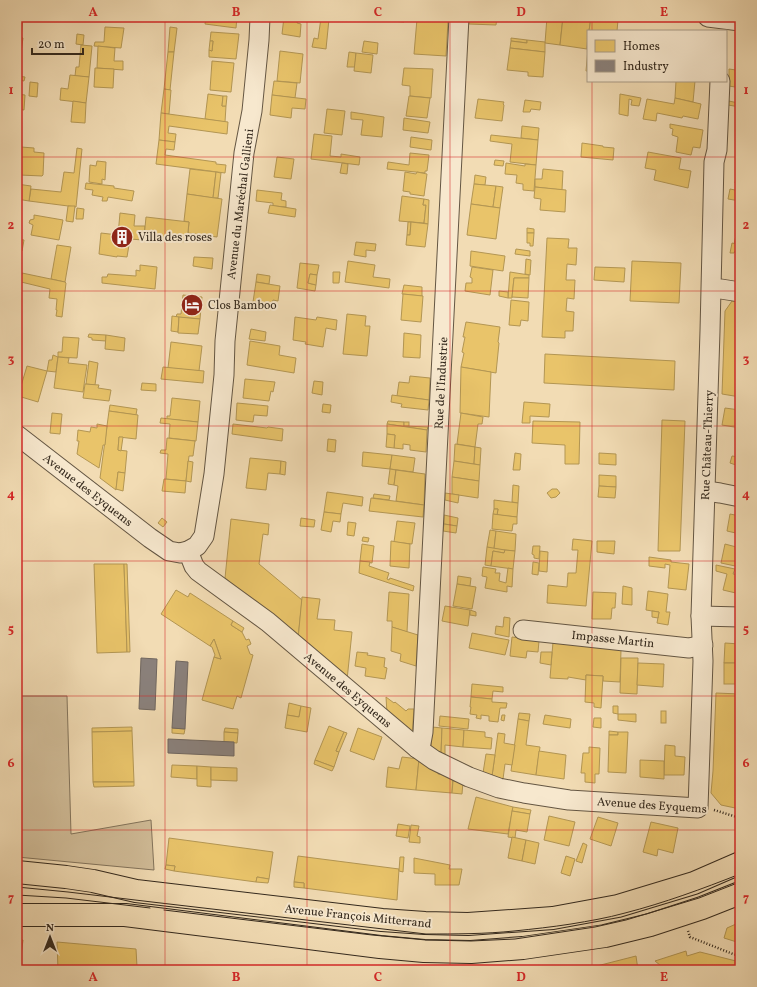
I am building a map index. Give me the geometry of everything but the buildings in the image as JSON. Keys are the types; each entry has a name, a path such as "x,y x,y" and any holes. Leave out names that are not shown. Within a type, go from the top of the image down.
{"main road":[{"name":"Avenue François Mitterrand","path":"17,872 93,881 136,890 374,920 468,924 553,918 618,906 694,883 740,863"},
{"path":"17,915 125,915 380,947 424,951 471,952 523,948 605,936 702,908 740,893"}],"street":[{"name":"Avenue du Maréchal Gallieni","path":"188,551 197,546 204,536 214,474 224,375 225,341 244,153 252,111 260,17"},
{"name":"Rue de l'Industrie","path":"417,748 421,743 423,732 459,17"},
{"name":"Rue Château-Thierry","path":"698,808 703,661 701,616 712,289 714,162 717,150 720,82"},
{"path":"712,289 740,292"},
{"name":"Avenue des Eyquems","path":"17,435 169,551 180,553 188,551 198,572 268,622 417,748 434,760 469,777 499,788 524,793 569,800 698,808"},
{"path":"706,491 740,497"},
{"path":"701,616 740,617"},
{"name":"Impasse Martin","path":"523,630 688,648 703,645"}],"path":[{"name":"Avenue des Eyquems","path":"698,808 716,810 740,818"},
{"path":"686,925 690,937 740,956"}],"shaded area":[{"path":"17,696 67,696 71,834 151,820 154,870 17,857"}],"tram line":[{"path":"17,887 426,934 459,934 492,933 571,924 605,918 669,900 740,874"},
{"path":"164,910 426,940 471,941 515,939 595,927 626,920 699,898 740,882"},
{"path":"17,895 66,898 150,908"}],"place":[{"name":"Villa des roses","path":"122,237"},
{"name":"Clos Bamboo","path":"192,305"}]}
